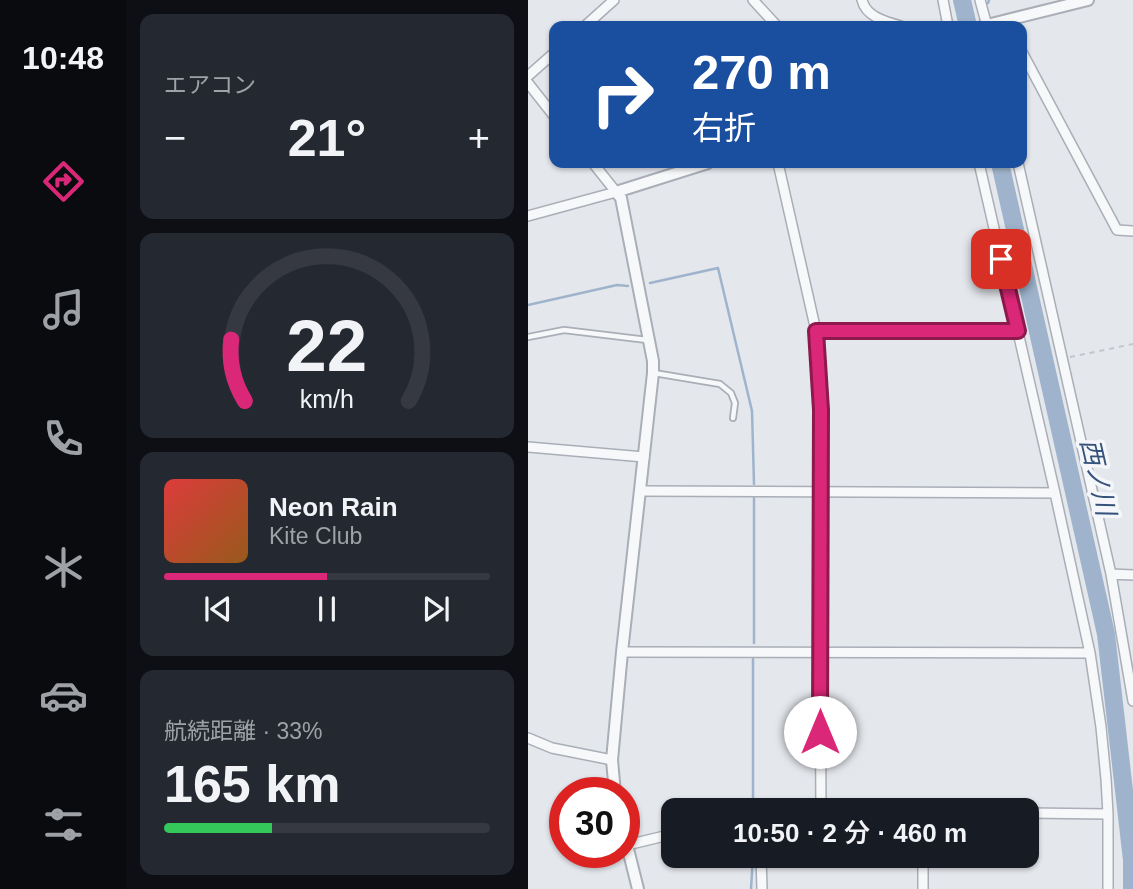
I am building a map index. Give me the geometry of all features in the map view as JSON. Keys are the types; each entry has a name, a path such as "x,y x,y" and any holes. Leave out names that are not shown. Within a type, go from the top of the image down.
{"street":[{"path":"591,21 614,0"},
{"path":"753,0 772,21"},
{"path":"862,0 863,7 885,21"},
{"path":"943,0 947,21"},
{"path":"980,0 984,21"},
{"path":"1013,21 1087,0"},
{"path":"528,76 549,57"},
{"path":"1027,61 1117,230 1132,231"},
{"path":"528,83 549,110"},
{"path":"597,168 621,198 653,361 621,652 612,760 614,777"},
{"path":"528,216 692,168"},
{"path":"779,168 816,331 821,410 821,798"},
{"path":"980,168 1090,653 1101,727 1108,814 1108,889"},
{"path":"1019,168 1111,574 1132,701"},
{"path":"816,331 1018,331"},
{"path":"528,447 644,457"},
{"path":"640,491 1055,494"},
{"path":"1111,574 1132,575"},
{"path":"621,652 1090,653"},
{"path":"528,738 552,748 612,760"},
{"path":"1039,813 1108,814"},
{"path":"640,842 661,837"},
{"path":"633,868 638,889"},
{"path":"761,868 762,889"},
{"path":"923,868 923,889"}],"lane":[{"path":"528,337 564,330 648,340"},
{"path":"653,373 720,384 731,393 735,403 733,418"}],"path":[{"path":"1062,359 1132,344"}],"waterway":[{"name":"西ノ川","path":"962,0 967,21"},
{"name":"西ノ川","path":"1001,168 1106,634 1132,860 1132,889"},
{"path":"650,283 718,268 752,411 754,484"},
{"path":"528,305 617,285 628,286"},
{"path":"754,497 754,643"},
{"path":"753,659 753,798"},
{"path":"751,889 752,868"}],"route":[{"path":"820,732 821,410 816,331 1018,331 1001,259"}]}
